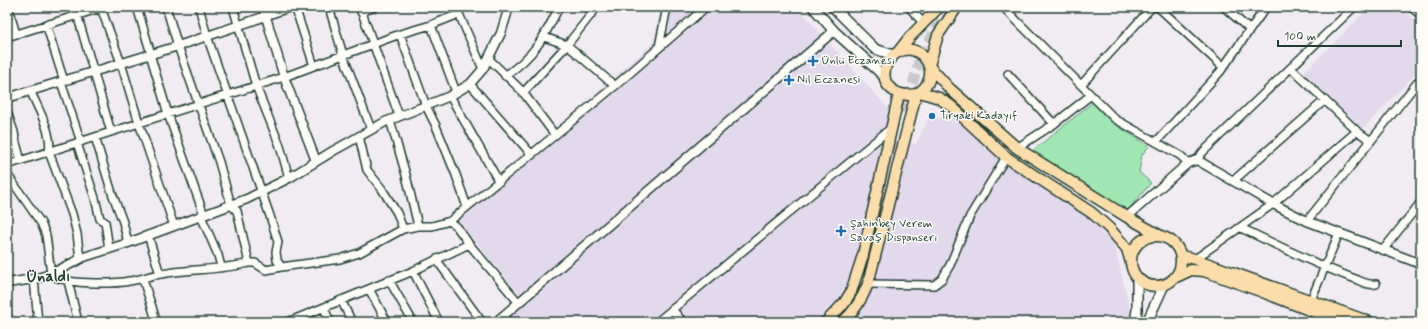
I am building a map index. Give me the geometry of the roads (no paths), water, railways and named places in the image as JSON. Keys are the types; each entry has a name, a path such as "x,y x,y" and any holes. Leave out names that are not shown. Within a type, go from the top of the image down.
{"main road":[{"path":"813,7 834,31 885,77"},
{"path":"833,7 875,48 895,54 905,50 913,50 920,53 926,58 930,66 950,89 1018,148 1127,217 1170,240 1177,247 1181,256 1180,270 1176,277 1171,282 1157,286 1149,286 1137,278 1133,271 1127,248 1109,228 1092,213 1006,156 951,106 939,98 918,93"},
{"path":"939,7 887,62 885,70 887,84 892,90 899,94 907,96 918,93 927,85 930,77 930,66 938,35 957,7"},
{"path":"843,322 851,315 862,299 868,284 918,93"},
{"path":"843,305 851,292 863,255 899,94"},
{"path":"862,299 870,258 905,113"},
{"path":"1131,263 1134,248 1139,242 1146,238 1161,236"},
{"path":"1181,256 1195,259 1370,322"},
{"path":"826,322 852,295 870,258"},
{"path":"1176,277 1191,270 1204,271 1340,322"},
{"path":"1135,322 1137,310 1137,278"},
{"path":"1149,321 1164,285"}],"street":[{"path":"8,7 16,34"},
{"path":"75,7 111,132"},
{"path":"7,37 102,7 174,226"},
{"path":"137,7 168,114 221,267"},
{"path":"166,7 178,46 219,162 231,205 237,211 249,263"},
{"path":"199,7 207,36 278,242 276,252 277,260 281,267"},
{"path":"233,7 256,86 280,146 289,178"},
{"path":"263,7 284,77 316,161"},
{"path":"7,98 31,92 62,81 178,46 291,7"},
{"path":"295,7 314,66"},
{"path":"329,7 343,56 371,129"},
{"path":"375,7 361,9 399,116"},
{"path":"7,283 34,279 51,274 80,259 231,205 289,178 371,129 453,94 470,84 483,69 501,34 509,7"},
{"path":"505,76 532,53 544,37 559,7"},
{"path":"523,93 567,45 597,7"},
{"path":"659,47 667,7"},
{"path":"7,175 44,229 51,274 54,277 68,281 112,284 143,279 160,274 249,263 255,263 266,270 340,259 359,253 403,229 418,226 432,226 450,221 615,86 706,7"},
{"path":"909,7 923,23"},
{"path":"1003,7 1115,119 1181,156 1188,163"},
{"path":"1081,85 1152,7"},
{"path":"1158,7 1223,67"},
{"path":"1224,7 1250,30"},
{"path":"1156,142 1223,67 1266,7"},
{"path":"1127,217 1188,163 1197,160 1203,152 1354,7"},
{"path":"1412,7 1421,15"},
{"path":"7,165 284,77 400,34 431,25 458,11 483,69"},
{"path":"46,24 100,219 105,222 108,249"},
{"path":"431,25 453,94 499,182"},
{"path":"496,322 834,31"},
{"path":"400,34 426,106 436,126 467,207"},
{"path":"544,37 567,45 615,86"},
{"path":"489,59 523,93 555,135"},
{"path":"1291,68 1356,131 1372,141"},
{"path":"1008,74 1054,124"},
{"path":"1307,221 1421,78"},
{"path":"470,84 532,155"},
{"path":"31,92 37,109 42,117 50,145 49,152 72,214 77,234 80,259"},
{"path":"1018,148 1054,124 1091,95"},
{"path":"1233,181 1325,100"},
{"path":"7,112 14,132 21,161"},
{"path":"390,120 406,175 418,226"},
{"path":"657,322 891,128"},
{"path":"1195,259 1273,204 1356,131"},
{"path":"358,136 367,170 382,189 397,213 403,229"},
{"path":"94,137 112,193 124,222 128,242"},
{"path":"868,284 934,285 942,279 950,265 970,216 1006,156"},
{"path":"1197,160 1273,204 1307,221 1421,264"},
{"path":"1383,250 1421,202"},
{"path":"450,221 457,227 469,244 519,302"},
{"path":"1241,228 1323,268 1369,285 1376,284"},
{"path":"1311,300 1323,268 1339,233"},
{"path":"148,235 160,274"},
{"path":"292,321 413,271 469,244"},
{"path":"436,259 482,322"},
{"path":"413,271 439,322"},
{"path":"34,279 38,322"},
{"path":"143,279 156,322"},
{"path":"390,280 413,322"},
{"path":"68,281 78,322"},
{"path":"369,289 387,322"},
{"path":"341,300 352,322"},
{"path":"324,308 330,322"},
{"path":"672,309 683,322"},
{"path":"7,313 8,322"}],"tunnel":[{"path":"905,113 918,64 936,27 951,7"}],"place":[{"name":"Ünlü Eczanesi","path":"813,61"},
{"name":"Nil Eczanesi","path":"789,80"},
{"name":"Tiryaki Kadayıf","path":"932,116"},
{"name":"Şahinbey Verem Savaş Dispanseri","path":"841,231"}],"district":[{"name":"Ünaldı","path":"48,276"}]}
